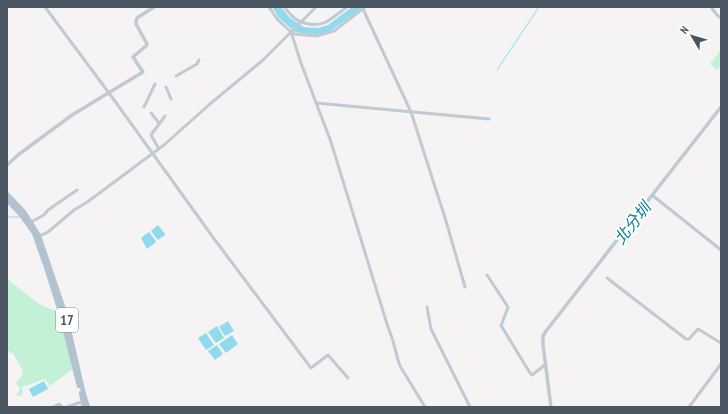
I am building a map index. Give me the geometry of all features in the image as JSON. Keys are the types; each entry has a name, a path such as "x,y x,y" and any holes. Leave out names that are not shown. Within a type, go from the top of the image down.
{"main road":[{"name":"17","path":"7,194 31,222 37,237 88,407"},
{"name":"17","path":"7,200 21,215 37,237"},
{"name":"17","path":"84,407 85,401"}],"street":[{"path":"45,7 215,240 311,368 328,355 348,378"},
{"path":"7,165 18,155 72,115 143,72 133,57 146,46 136,21 137,18 154,7"},
{"path":"269,7 278,20 291,32 295,34 316,36 334,31 364,8 411,112 446,221 465,287"},
{"path":"284,7 294,18 302,22 312,24 328,21 347,7"},
{"path":"37,237 48,232 74,210 86,203 160,149 210,104 263,60 316,7"},
{"path":"711,7 721,18"},
{"path":"291,32 331,142 400,366 425,407"},
{"path":"176,76 197,64 199,60"},
{"path":"144,107 155,84"},
{"path":"166,87 171,99"},
{"path":"316,103 490,119"},
{"path":"551,407 543,336 596,270 721,106"},
{"path":"151,113 159,123"},
{"path":"160,149 151,135 165,116"},
{"path":"31,222 44,215 48,210 77,190"},
{"path":"653,196 721,250"},
{"path":"487,275 508,307 501,326 530,373 532,375 546,364"},
{"path":"607,278 686,339 689,339 698,329 721,344"},
{"path":"427,307 431,329 470,407"},
{"path":"689,407 721,364"},
{"path":"67,407 85,401"},
{"path":"53,407 59,404 62,407"}],"green space":[{"path":"721,50 721,65 717,70 710,64"},
{"path":"7,279 39,304 59,313 73,369 50,386 45,379 22,387 23,393 20,396 16,395 20,389 16,383 23,374 21,367 12,352 10,354 7,347 9,344 7,338"}],"water":[{"path":"272,7 281,7 290,18 304,27 318,28 328,25 352,7 363,7 329,32 316,35 295,32 279,18"},
{"path":"158,225 165,235 158,240 151,231"},
{"path":"149,232 156,241 147,249 141,238"},
{"path":"228,321 234,331 225,336 219,327"},
{"path":"217,326 224,338 216,343 208,332"},
{"path":"206,333 214,345 206,350 198,338"},
{"path":"232,335 238,344 226,353 219,344"},
{"path":"217,345 223,354 215,360 208,351"},
{"path":"44,381 48,389 33,397 29,389"}],"waterway":[{"path":"497,70 539,7"},
{"path":"7,217 20,217"}],"water label":[{"name":"北分圳","path":"632,223"}]}
